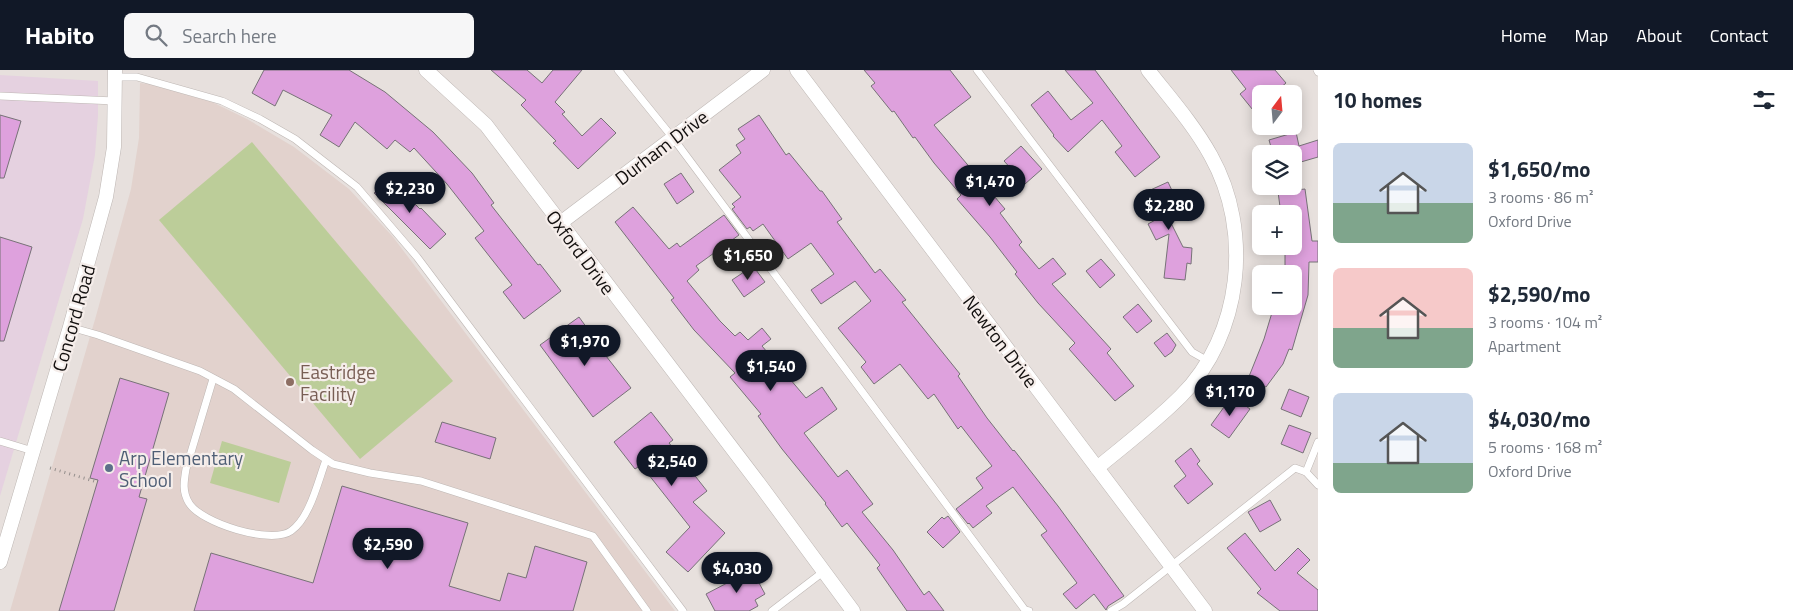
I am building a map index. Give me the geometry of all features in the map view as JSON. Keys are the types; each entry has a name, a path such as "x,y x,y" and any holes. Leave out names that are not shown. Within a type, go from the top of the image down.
{"street":[{"name":"Oxford Drive","path":"426,70 486,125 559,224 760,485 853,611"},
{"name":"Durham Drive","path":"559,224 763,70"},
{"name":"Newton Drive","path":"797,70 1205,611"},
{"path":"1097,468 1182,395 1208,361 1222,331 1234,295 1237,260 1234,224 1226,192 1212,157 1191,124 1148,70"},
{"name":"Concord Road","path":"0,562 70,328 106,197 114,147 115,73"}],"lane":[{"path":"618,70 673,138 1025,610 1029,611"},
{"path":"977,70 1192,352 1208,361"},
{"path":"115,73 138,77 222,101 260,119 295,139 358,187 418,257 682,611"},
{"path":"0,96 116,101"},
{"path":"70,328 200,371 234,389 333,464 370,473 421,481 593,536 647,611"},
{"path":"213,378 186,469 184,483 185,495 189,504 199,513 214,521 250,533 266,536 286,534 301,522 326,460"},
{"path":"0,441 33,451"},
{"path":"1306,472 1318,442"},
{"path":"1110,611 1123,604 1295,468 1306,472 1318,486"},
{"path":"772,611 823,572"}],"path":[{"path":"50,468 97,482"}],"shaded area":[{"path":"0,75 98,81 98,116 95,155 83,219 0,496"},
{"name":"Eastridge Facility","path":"140,83 212,102 247,119 294,147 349,189 393,237 675,611 10,611 131,189 139,138"}],"green space":[{"path":"252,142 453,381 360,459 159,220"},
{"path":"222,441 291,462 279,503 210,483"}],"building":[{"path":"264,70 349,70 385,92 433,132 472,173 494,203 491,205 561,291 524,319 503,292 512,285 475,238 484,231 447,184 414,148 410,152 395,140 387,149 355,122 339,147 320,135 332,115 283,90 275,106 252,93"},
{"path":"491,70 527,70 542,83 553,70 582,70 555,102 565,112 562,114 582,136 601,118 616,133 578,169 553,143 556,141 521,105 526,100"},
{"path":"864,70 950,70 971,97 934,125 1005,209 1000,213 1022,242 1019,245 1039,269 1053,258 1066,274 1052,284 1111,349 1107,353 1134,386 1115,401 1069,349 1075,343 1038,303 1015,274 1017,272 990,237 957,199 961,195 915,137 913,138 894,111 892,112 871,86 875,83"},
{"path":"1065,70 1095,70 1160,157 1135,177 1115,152 1122,146 1102,120 1068,152 1053,136 1031,105 1048,91 1071,120 1093,103"},
{"path":"1231,70 1275,70 1286,83 1284,85 1252,85 1252,109 1240,94 1246,89"},
{"path":"0,115 21,121 4,178 0,178"},
{"path":"759,115 786,155 789,153 820,191 822,191 842,219 837,222 875,273 880,269 906,300 902,302 960,374 958,376 987,418 1058,506 1124,596 1108,606 1106,610 1094,594 1076,609 1063,594 1077,583 1041,535 1047,531 1013,487 986,506 992,513 973,528 968,524 956,509 983,488 976,478 992,466 961,426 958,429 934,394 928,399 900,364 874,384 861,367 866,362 838,328 871,301 855,281 821,304 811,290 834,274 811,243 788,259 763,224 753,231 750,227 747,229 732,209 735,207 732,204 741,197 719,170 741,153 736,145 745,139 738,129"},
{"path":"1286,135 1297,135 1299,145 1270,145 1269,140"},
{"path":"1318,140 1318,157 1302,162 1302,145"},
{"path":"1021,146 1042,169 1025,184 1004,161"},
{"path":"681,173 694,192 677,204 664,184"},
{"path":"389,178 446,234 430,249 374,193"},
{"path":"1168,182 1183,214 1170,221 1183,247 1192,248 1191,264 1187,263 1185,280 1164,278 1169,234 1156,240 1148,224 1159,218 1146,192"},
{"path":"1302,189 1305,189 1312,241 1318,241 1318,262 1309,262 1308,295 1292,350 1289,349 1283,364 1266,387 1248,379 1271,315 1302,315 1302,265 1285,265 1285,255 1302,255 1302,205 1280,205 1278,195 1302,195"},
{"path":"633,207 669,249 677,243 680,247 724,215 739,235 696,266 699,270 687,281 735,336 740,332 748,340 762,328 771,339 762,346 806,398 822,387 837,409 804,433 838,477 847,470 873,504 862,512 893,550 924,595 929,591 944,611 907,611 877,568 880,565 847,523 842,527 826,503 758,416 761,414 730,377 735,373 694,330 671,300 674,298 615,222"},
{"path":"0,237 32,247 4,341 0,341"},
{"path":"1101,259 1115,275 1100,288 1086,271"},
{"path":"753,266 765,282 744,297 732,280"},
{"path":"1138,304 1152,321 1137,333 1123,317"},
{"path":"579,317 599,347 631,388 593,417 540,345"},
{"path":"1167,333 1176,345 1172,352 1165,357 1154,343"},
{"path":"120,378 169,393 139,497 147,499 114,611 59,611 98,480 90,478"},
{"path":"1289,389 1309,397 1301,417 1281,409"},
{"path":"1232,396 1250,409 1229,438 1211,425"},
{"path":"651,412 673,440 669,443 707,491 693,502 725,533 688,572 666,552 690,527 641,465 635,469 614,442"},
{"path":"442,422 496,438 490,459 435,442"},
{"path":"1289,425 1311,433 1303,453 1281,444"},
{"path":"1191,448 1200,461 1197,464 1213,484 1188,504 1174,486 1186,476 1175,461"},
{"path":"342,486 468,523 449,586 500,601 508,573 526,578 535,546 587,562 573,611 194,611 211,553 313,583"},
{"path":"1270,500 1281,520 1260,532 1248,512"},
{"path":"948,516 960,532 943,548 927,532 942,517 944,519"},
{"path":"1245,533 1275,571 1298,548 1310,560 1297,573 1318,590 1318,611 1280,611 1257,593 1261,589 1227,548"},
{"path":"752,570 765,594 755,600 758,606 749,611 715,611 706,594"}],"place":[{"name":"Eastridge Facility","path":"290,382"},
{"name":"Arp Elementary School","path":"109,468"}]}
